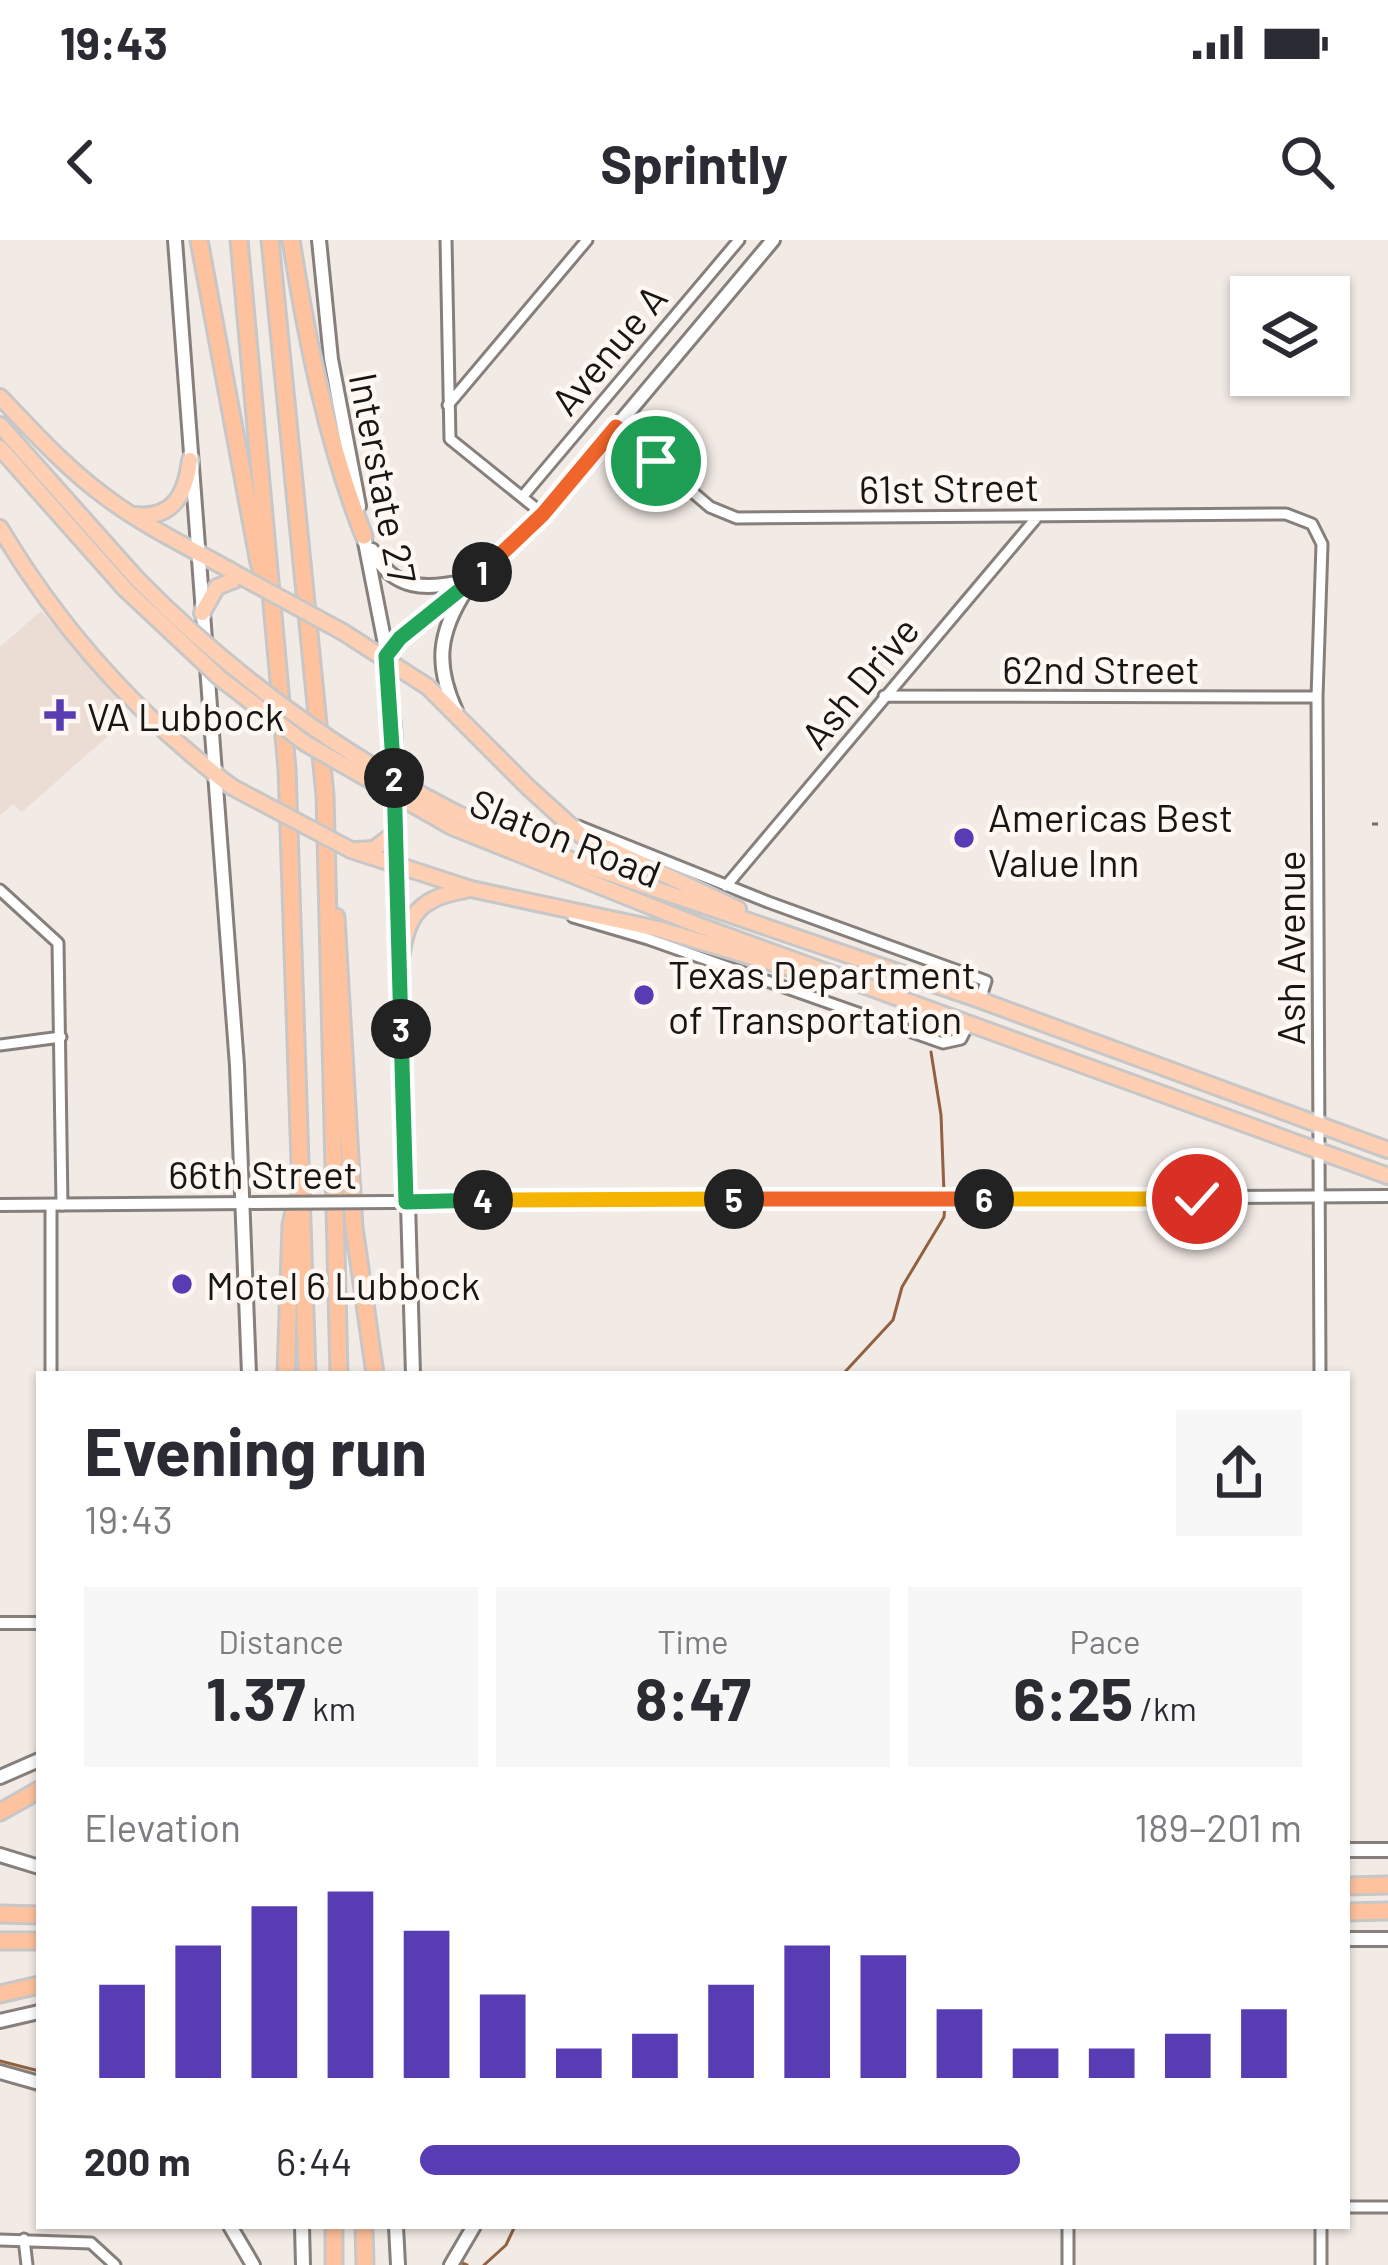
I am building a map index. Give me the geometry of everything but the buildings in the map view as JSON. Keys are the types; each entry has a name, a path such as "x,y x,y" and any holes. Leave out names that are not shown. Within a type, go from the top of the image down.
{"highway":[{"path":"199,240 259,563 274,603"},
{"path":"238,240 274,603 292,866 307,1371"},
{"path":"270,240 325,795 354,1227 375,1371"},
{"path":"291,240 328,421 346,492 364,536"},
{"path":"0,397 66,465 128,513 386,656 456,712 582,836 791,935"},
{"path":"0,425 132,584"},
{"path":"0,448 132,584"},
{"path":"128,513 152,515 173,506 184,492 190,460"},
{"path":"0,529 49,606 124,694 232,787 351,850 471,889 658,929 879,993"},
{"path":"202,613 217,587 242,577"},
{"name":"Slaton Road","path":"132,584 220,679 290,732 356,776 555,871 1388,1176"},
{"path":"325,795 339,1371"},
{"name":"Slaton Road","path":"455,820 980,1000 1388,1150"},
{"path":"351,850 374,849 395,833"},
{"path":"399,972 413,915 442,894 471,889"},
{"path":"968,1025 980,1000"},
{"path":"286,1371 291,1225 302,1181"},
{"path":"2,1811 36,1792"},
{"path":"1350,1886 1388,1885"},
{"path":"1350,1912 1388,1911"},
{"path":"0,1915 36,1915"},
{"path":"0,1941 36,1941"},
{"path":"0,1994 36,1986"},
{"path":"334,2229 334,2265"},
{"path":"364,2229 365,2265"}],"main road":[{"path":"175,240 247,1203 246,1371"},
{"name":"Interstate 27","path":"319,240 331,359 386,656 394,728 406,1202 416,1371"},
{"name":"Avenue A","path":"386,656 400,638 543,514 773,240"},
{"path":"364,536 389,575 409,585 430,588 473,579"},
{"path":"456,712 444,685 440,647 445,627 473,579"},
{"path":"0,1778 36,1761"},
{"path":"1350,1850 1388,1850"},
{"path":"0,1855 36,1866"},
{"path":"1350,1939 1388,1939"},
{"path":"0,2021 36,2013"},
{"path":"0,2072 36,2082"},
{"path":"232,2229 254,2265"},
{"path":"302,2229 303,2265"},
{"path":"396,2229 398,2265"},
{"path":"451,2265 473,2229"}],"street":[{"path":"446,240 451,439 543,514"},
{"path":"448,404 586,240"},
{"name":"Avenue A","path":"523,496 740,240"},
{"name":"61st Street","path":"616,427 710,508 737,518 1286,514 1312,524"},
{"name":"Ash Drive","path":"725,886 1038,516"},
{"name":"Ash Avenue","path":"1312,524 1322,544 1317,697 1320,1371"},
{"name":"62nd Street","path":"884,696 1317,697"},
{"name":"Slaton Road","path":"563,819 725,886 986,980 980,1000"},
{"path":"0,890 58,943 61,1037 50,1371"},
{"name":"Slaton Road","path":"533,905 648,939 943,1043 961,1039 968,1025"},
{"path":"0,1045 61,1037"},
{"name":"66th Street","path":"0,1205 1388,1196"},
{"path":"0,1623 36,1622"},
{"path":"1350,2207 1388,2207"},
{"path":"1068,2229 1068,2265"},
{"path":"1321,2229 1321,2265"},
{"path":"24,2239 27,2265"},
{"path":"0,2240 91,2243 115,2265"}],"shaded area":[{"name":"VA Lubbock","path":"41,611 119,697 114,709 126,720 22,812 13,804 0,815 0,647"}],"waterway":[{"path":"931,1052 941,1115 944,1193"},
{"path":"846,1371 893,1320 902,1287 944,1217 945,1204"},
{"path":"0,2061 36,2070"},
{"path":"484,2265 506,2245 514,2229"},
{"path":"462,2263 467,2265"}],"railway":[{"path":"1372,824 1388,824"}],"place":[{"name":"VA Lubbock","path":"60,715"},
{"name":"Americas Best Value Inn","path":"964,838"},
{"name":"Texas Department of Transportation","path":"644,995"},
{"name":"Motel 6 Lubbock","path":"182,1284"}],"route":[{"path":"656,461 616,427 521,537 400,638 386,656 394,728 406,1202 1197,1199"}]}
